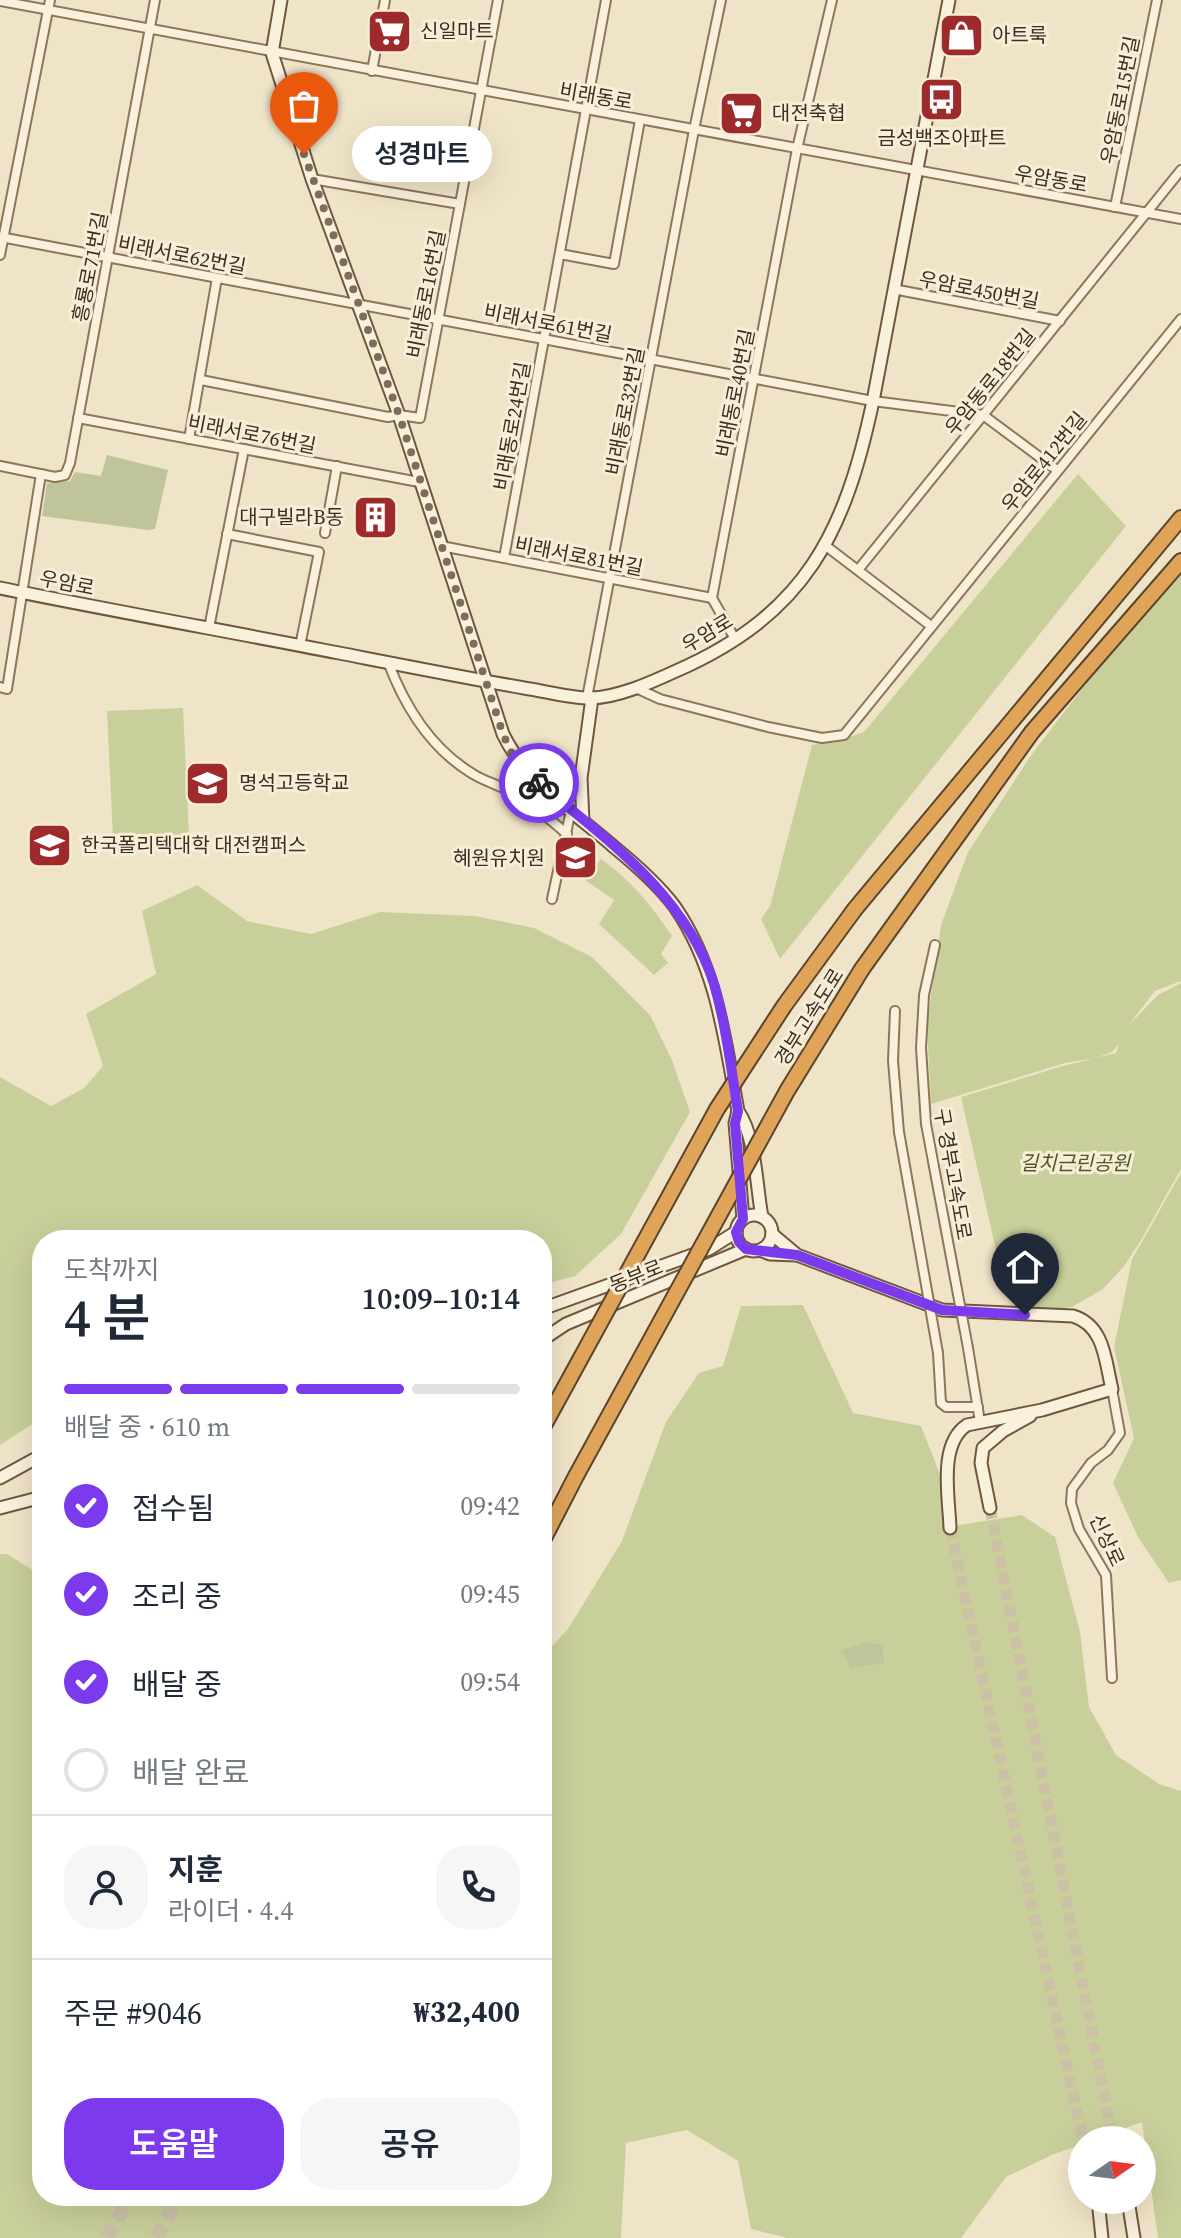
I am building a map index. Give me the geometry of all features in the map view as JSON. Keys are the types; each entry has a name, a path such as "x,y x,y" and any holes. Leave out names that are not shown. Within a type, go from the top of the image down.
{"highway":[{"name":"경부고속도로","path":"552,1411 717,1109 784,1006 855,909 1181,518"},
{"name":"경부고속도로","path":"552,1523 787,1091 862,969 1032,732 1181,561"}],"main road":[{"path":"281,0 272,53 312,179 399,415 503,734 512,754 534,779 653,881 674,906 695,941 713,983 738,1111 745,1121 749,1139 762,1217"},
{"name":"우암로","path":"0,588 487,682 590,698 636,688 699,661 735,639 790,596 826,546 848,496 873,401 949,0"},
{"path":"583,821 581,778 590,698"},
{"path":"738,1111 735,1123 743,1219 736,1232 739,1242 746,1249 797,1255"},
{"path":"743,1219 752,1215 762,1217 770,1224 772,1234 760,1250"},
{"name":"동부로","path":"552,1305 709,1249 736,1232"},
{"path":"772,1234 797,1255"},
{"name":"동부로","path":"552,1333 566,1324 746,1249"},
{"name":"신상로","path":"797,1255 942,1310 1073,1316 1085,1320 1103,1346 1112,1389"},
{"path":"950,1528 948,1448 957,1432 980,1422 1042,1410 1112,1389"},
{"path":"990,1508 981,1463 983,1448 1003,1431 1042,1410"},
{"path":"0,1478 32,1460"},
{"path":"0,1508 32,1500"},
{"path":"1099,2214 1102,2238"},
{"path":"1130,2214 1134,2238"}],"street":[{"path":"0,255 50,0"},
{"name":"흥룡로71번길","path":"41,474 55,477 65,475 70,463 155,0"},
{"path":"372,71 385,0"},
{"name":"비래동로16번길","path":"399,415 420,418 498,0"},
{"name":"비래동로24번길","path":"504,558 606,0"},
{"name":"비래동로32번길","path":"590,698 651,359 721,0"},
{"name":"비래동로40번길","path":"712,598 797,149 832,0"},
{"name":"우암동로15번길","path":"1115,207 1157,0"},
{"name":"비래동로","path":"0,1 915,170"},
{"path":"560,254 614,264 640,120"},
{"name":"우암동로","path":"915,170 1181,219"},
{"name":"우암동로18번길","path":"858,570 1181,170"},
{"name":"비래동로16번길","path":"312,179 460,204"},
{"name":"비래서로62번길","path":"1,238 344,303 359,303"},
{"path":"189,439 217,278"},
{"name":"우암로450번길","path":"893,289 1060,321"},
{"name":"비래서로61번길","path":"359,303 873,401 983,415"},
{"name":"우암로412번길","path":"636,688 660,699 768,727 822,738 844,735 1181,319"},
{"path":"201,380 388,417 399,415"},
{"path":"983,415 1057,470"},
{"name":"비래서로76번길","path":"78,418 419,482"},
{"path":"209,628 244,449"},
{"path":"0,466 41,474"},
{"path":"325,533 337,466"},
{"name":"우암로","path":"0,687 7,689 41,474"},
{"path":"227,534 319,552 300,646"},
{"name":"비래서로81번길","path":"441,546 712,598"},
{"path":"826,546 931,626"},
{"path":"712,598 735,639"},
{"path":"388,662 413,717 437,744 473,774 505,788 544,813 567,834"},
{"path":"552,899 571,810"},
{"name":"구 경부고속도로","path":"935,945 924,995 921,1048 926,1124 980,1422"},
{"path":"895,1011 893,1061 899,1132 938,1353 941,1403 946,1407 978,1407"},
{"name":"신상로","path":"1112,1389 1120,1433 1108,1450 1091,1463 1072,1489 1071,1503 1079,1529 1106,1575 1112,1678"}],"green space":[{"path":"107,455 168,470 155,529 42,516 47,483 70,481 75,472 101,476"},
{"path":"1078,474 1126,526 780,959 761,919 770,906 812,745 836,742 864,732"},
{"name":"길치근린공원","path":"1181,574 1181,981 1155,991 1128,1026 1158,995 1181,983 1181,1169 1125,1265 1103,1289 1072,1307 1040,1311 1025,1307 1004,1285 961,1097 1095,1058 1065,1063 931,1104 927,1025 941,925 968,852 1032,754 1105,659"},
{"path":"183,708 189,836 113,839 107,711"},
{"path":"601,859 640,894 672,936 661,954 668,963 654,975 599,924 614,900 585,880"},
{"path":"197,885 247,921 311,934 380,912 475,916 534,928 592,957 650,1015 672,1060 690,1112 621,1234 575,1276 552,1282 552,1230 32,1230 32,1424 0,1445 0,1077 51,1106 84,1088 103,1066 86,1014 156,974 142,911"},
{"path":"1181,1173 1181,1580 1169,1583 1138,1537 1113,1483 1134,1438 1114,1347 1132,1259"},
{"path":"803,1305 853,1413 921,1426 941,1477 947,1527 1022,1515 1055,1537 1080,1632 1089,1707 1116,1755 1159,1784 1181,1791 1181,2238 1158,2238 1155,2214 1156,2126 1143,2126 1142,2122 1131,2126 1068,2126 1068,2149 1006,2177 961,2238 787,2238 751,2229 738,2161 687,2130 626,2143 621,2238 0,2238 0,1554 7,1554 32,1570 32,2206 552,2206 552,1646 568,1629 622,1541 666,1422 699,1373 723,1366 741,1306"},
{"path":"865,1643 883,1644 884,1663 850,1668 842,1650"}],"tunnel":[{"path":"990,1508 1110,2126"},
{"path":"950,1528 1080,2126"},
{"path":"107,2238 125,2206"},
{"path":"156,2238 174,2206"}],"way so far":[{"path":"304,154 399,415 503,734 512,754 539,783"}],"place":[{"name":"신일마트","path":"389,31"},
{"name":"아트룩","path":"961,35"},
{"name":"금성백조아파트","path":"942,99"},
{"name":"대전축협","path":"741,113"},
{"name":"성경마트","path":"304,154"},
{"name":"대구빌라B동","path":"375,517"},
{"name":"명석고등학교","path":"208,783"},
{"name":"한국폴리텍대학 대전캠퍼스","path":"50,845"},
{"name":"혜원유치원","path":"576,858"}],"route":[{"path":"539,783 653,881 674,906 695,941 713,983 738,1111 735,1123 743,1219 736,1232 742,1246 770,1254 797,1255 942,1310 1025,1315"}]}
